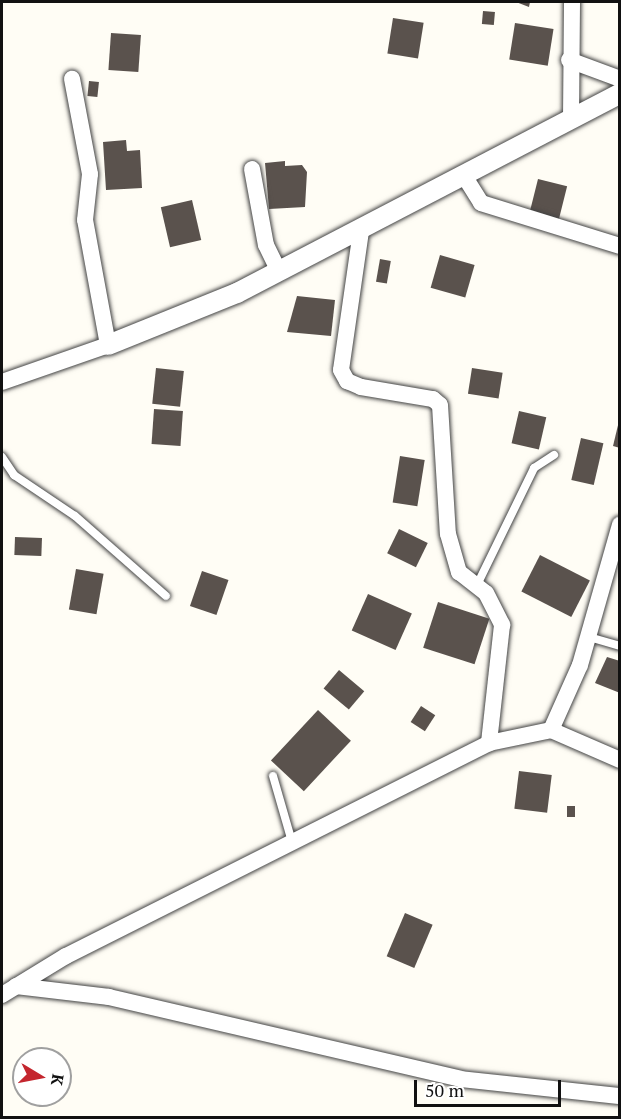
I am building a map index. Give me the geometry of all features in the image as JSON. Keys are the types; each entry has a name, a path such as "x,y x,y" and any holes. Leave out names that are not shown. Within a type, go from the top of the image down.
{"street":[{"path":"571,118 569,60 572,2"},
{"path":"569,60 620,80"},
{"path":"72,79 90,174 85,220 108,345"},
{"path":"2,382 108,345 279,272 620,94"},
{"path":"252,169 266,245 279,272"},
{"path":"463,174 481,203 620,246"},
{"path":"361,231 341,370 347,381 361,387 433,399 440,405 448,534 459,572 477,584 499,610 502,625 489,743"},
{"path":"551,730 589,637 620,525"},
{"path":"9,990 292,842 489,743 551,730 620,760"},
{"path":"9,990 109,997 460,1079 620,1096"}],"lane":[{"path":"477,584 534,468 554,455"},
{"path":"2,457 14,475 75,516 166,596"},
{"path":"589,637 620,646"},
{"path":"273,776 292,842"}],"building":[{"path":"516,2 530,2 529,7"},
{"path":"483,11 495,12 494,25 482,24"},
{"path":"393,18 424,23 418,58 387,54"},
{"path":"515,23 554,29 548,66 509,60"},
{"path":"111,33 141,35 138,72 108,70"},
{"path":"89,81 99,82 97,97 87,96"},
{"path":"126,140 127,151 140,150 142,188 106,190 103,142"},
{"path":"285,161 285,166 302,165 307,172 305,207 269,209 265,163"},
{"path":"538,179 567,186 559,219 530,212"},
{"path":"192,200 201,240 170,247 161,207"},
{"path":"440,255 475,265 465,298 431,288"},
{"path":"380,259 391,261 387,284 376,282"},
{"path":"297,296 335,300 331,336 287,332"},
{"path":"156,368 184,371 180,407 152,404"},
{"path":"472,368 503,373 499,399 468,394"},
{"path":"154,409 183,411 180,446 152,444"},
{"path":"519,411 546,417 539,449 512,443"},
{"path":"620,421 620,448 613,446"},
{"path":"581,438 603,443 594,485 571,480"},
{"path":"400,456 425,460 417,506 393,502"},
{"path":"399,529 428,543 416,567 387,553"},
{"path":"15,537 42,538 41,556 14,555"},
{"path":"540,555 590,580 571,617 521,592"},
{"path":"76,569 104,574 96,614 69,609"},
{"path":"202,571 228,580 216,615 190,606"},
{"path":"368,594 412,614 396,650 352,631"},
{"path":"438,602 489,619 475,664 423,648"},
{"path":"607,657 620,661 620,693 595,683"},
{"path":"339,670 364,691 349,710 324,688"},
{"path":"421,706 435,715 425,731 411,722"},
{"path":"318,710 351,741 304,791 271,760"},
{"path":"519,771 552,775 547,813 514,809"},
{"path":"567,806 575,806 575,817 567,817"},
{"path":"405,913 433,925 414,968 387,956"}]}
